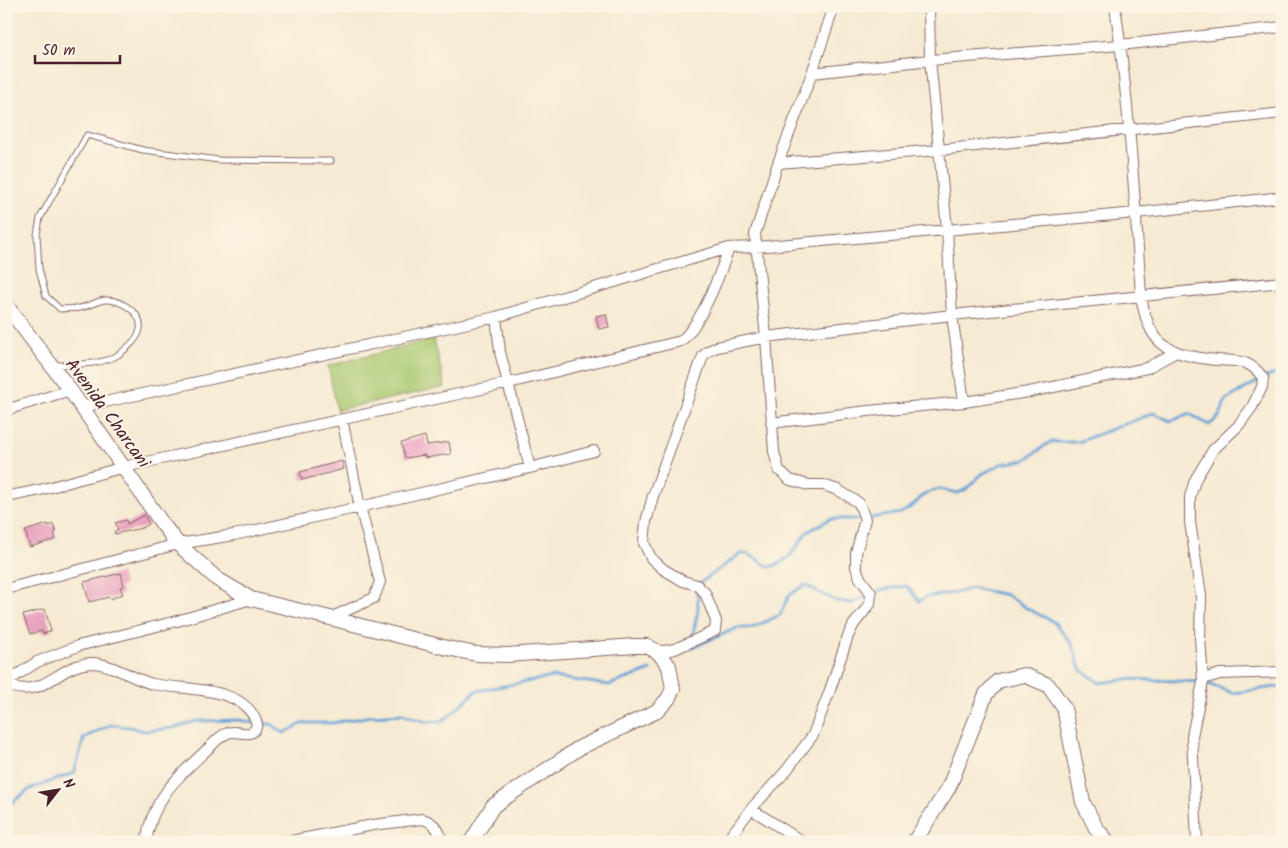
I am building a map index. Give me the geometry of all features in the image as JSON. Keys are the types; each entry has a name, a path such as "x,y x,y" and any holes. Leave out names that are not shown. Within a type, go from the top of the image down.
{"main road":[{"name":"Avenida Charcani","path":"6,306 70,390 178,544 217,579 251,600 476,654 507,655 634,646 648,646 659,653"},
{"path":"471,842 492,806 579,748 657,711 668,700 673,689 668,666 659,653"},
{"path":"914,842 949,787 986,694 998,681 1024,675 1048,685 1064,708 1083,802 1096,828 1108,842"}],"street":[{"path":"726,842 751,809 786,772 813,735 848,636 854,624 870,604 871,593 860,578 856,567 856,553 865,519 859,503 838,490 823,485 808,485 790,480 779,470 774,452 760,270 755,248 755,234 778,163 812,73 834,6"},
{"path":"929,6 930,60 947,229 952,315 964,402"},
{"path":"1115,6 1129,130 1144,316 1159,343 1176,352 1209,360 1230,360 1248,363 1258,370 1263,378 1262,387 1252,407 1238,426 1213,450 1195,480 1190,497 1190,522 1201,596 1200,636 1203,679 1192,736 1197,842"},
{"path":"812,73 1282,27"},
{"path":"778,163 939,150 1282,113"},
{"path":"82,407 496,317 729,248 755,248 1136,213 1282,197"},
{"path":"6,497 40,490 124,467 509,383 681,340 688,334 712,290 729,248"},
{"path":"659,653 675,650 716,631 717,626 705,593 697,585 683,581 663,569 651,558 644,544 646,522 653,496 703,356 708,351 717,347 766,337 952,315 1282,282"},
{"path":"496,317 500,352 530,468"},
{"path":"771,423 964,402 1029,392 1147,368 1176,352"},
{"path":"6,410 70,390"},
{"path":"330,618 374,598 380,582 360,507 342,420"},
{"path":"6,589 178,544 234,535 360,507 530,468 594,451"},
{"path":"146,842 154,810 174,780 225,734 232,732 250,734 253,732 257,724 254,715 235,699 217,693 151,684 122,670 92,663 71,668 40,686 29,689 14,688 6,683 37,662 78,646 251,600"},
{"path":"1203,679 1220,674 1282,672"},
{"path":"751,809 802,842"},
{"path":"286,842 373,825 422,819 430,821 436,827 442,842"}],"lane":[{"path":"51,366 95,364 118,355 135,341 140,329 139,321 132,311 120,303 104,300 80,308 60,308 46,296 39,268 37,243 40,218 86,136 143,150 219,160 331,161"}],"green space":[{"path":"434,339 445,387 337,410 328,366"}],"building":[{"path":"606,314 609,327 599,329 596,316"},
{"path":"425,436 427,445 449,442 451,454 425,458 425,455 405,458 401,443"},
{"path":"342,461 344,469 302,480 300,472"},
{"path":"144,515 149,524 142,528 115,534 114,532 118,529 115,523 126,520 127,524"},
{"path":"48,524 49,526 53,524 56,539 30,547 25,531"},
{"path":"121,573 124,586 120,587 123,594 110,599 109,597 89,602 84,582"},
{"path":"45,609 51,631 43,634 42,631 30,634 23,615"}],"waterway":[{"path":"1266,377 1282,372"},
{"path":"699,584 740,554 752,556 770,567 779,564 789,557 807,532 830,519 865,519 901,513 914,505 922,496 932,491 940,489 958,493 965,490 982,474 1001,464 1025,460 1050,442 1078,442 1154,413 1170,421 1190,414 1209,425 1219,417 1226,400 1260,380"},
{"path":"691,648 737,628 752,628 780,615 789,595 805,585 836,601 853,603 871,593 907,586 919,601 926,597 955,593 972,588 1007,595 1028,609 1054,622 1072,644 1080,669 1100,683 1128,679 1203,682 1233,693 1282,686"},
{"path":"690,648 698,610 697,589"},
{"path":"6,807 30,789 74,773 84,738 110,725 130,727 144,731 173,728 197,721 239,720 257,724 271,724 284,733 304,723 332,723 371,716 402,714 426,722 441,721 476,691 552,677 609,685 651,670"}]}
